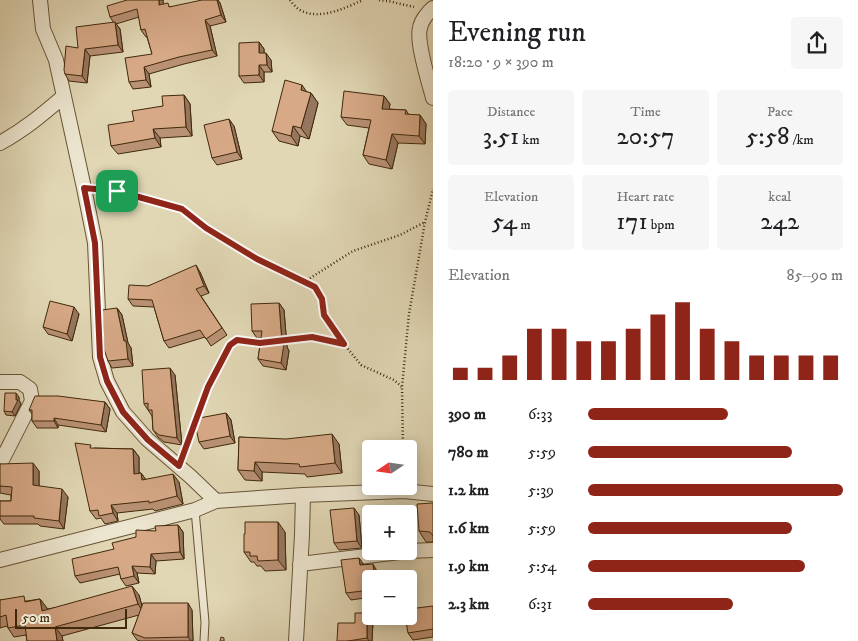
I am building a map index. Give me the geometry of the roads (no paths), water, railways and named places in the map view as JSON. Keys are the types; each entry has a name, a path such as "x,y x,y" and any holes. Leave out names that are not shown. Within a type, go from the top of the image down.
{"street":[{"path":"40,0 43,29 56,60 95,243 100,357 107,381 123,412 148,440 216,501"},
{"path":"431,10 420,27 420,43 433,98"},
{"path":"0,143 17,134 64,96"},
{"path":"0,382 20,382 30,389 32,401 0,464"},
{"path":"0,560 195,510 216,501 404,491 433,494"},
{"path":"296,641 303,495"},
{"path":"417,551 433,550"},
{"path":"300,564 362,557"}],"lane":[{"path":"195,510 205,622 204,641"}]}
